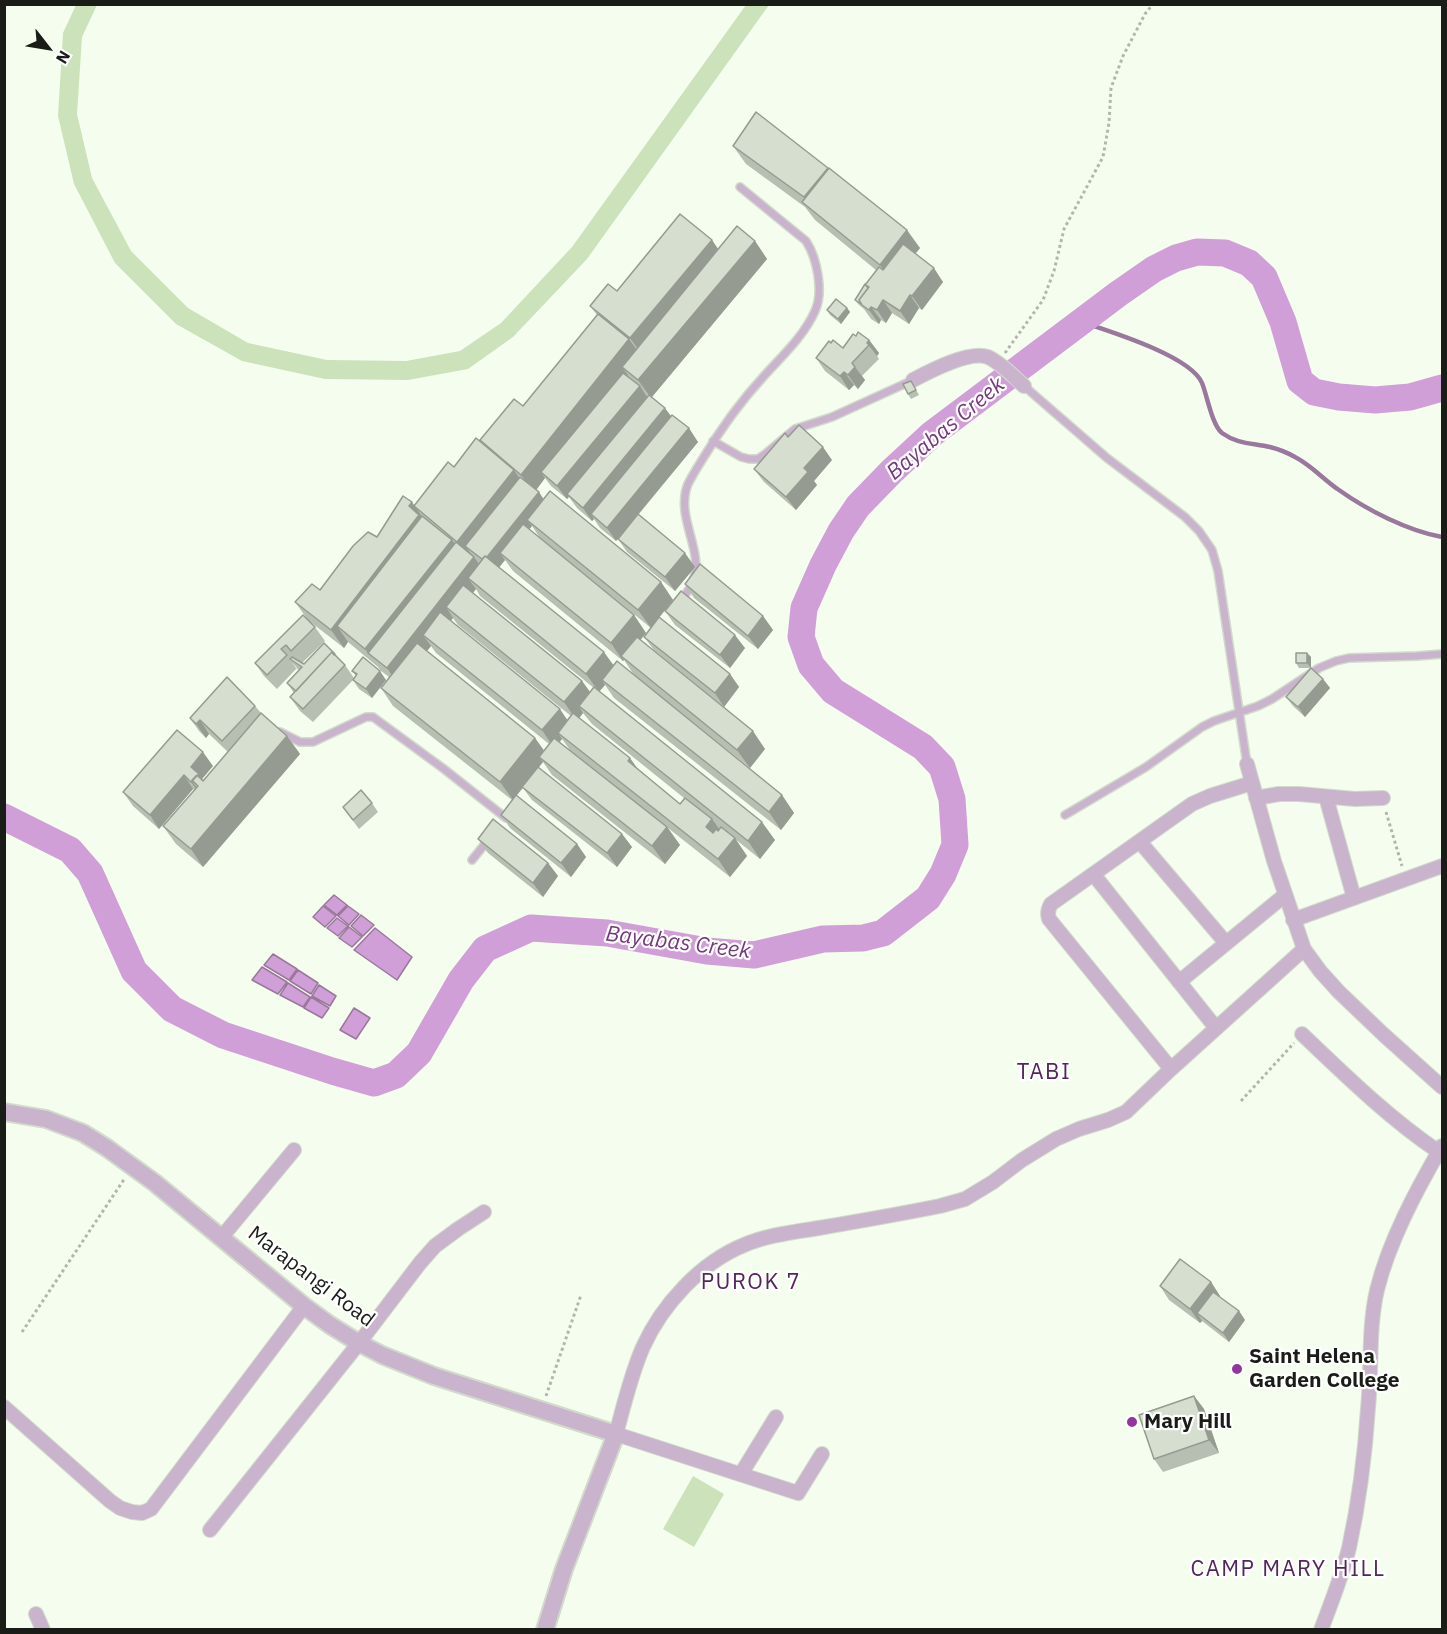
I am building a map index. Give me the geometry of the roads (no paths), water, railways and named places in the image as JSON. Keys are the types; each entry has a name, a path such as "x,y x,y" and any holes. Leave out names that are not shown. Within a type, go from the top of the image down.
{"street":[{"path":"913,380 977,355 985,356 1000,365 1024,386"},
{"path":"1246,764 1285,895 1304,949 1339,992 1443,1087"},
{"path":"1171,1069 1049,919 1048,908 1192,804 1252,783"},
{"path":"1256,798 1279,794 1355,799 1383,798"},
{"path":"1326,797 1354,898"},
{"path":"1140,842 1226,943"},
{"path":"1293,920 1443,866"},
{"path":"1094,875 1216,1028"},
{"path":"1179,982 1285,895"},
{"path":"545,1629 564,1569 616,1434 643,1348 653,1328 684,1288 717,1260 743,1245 774,1236 940,1206 964,1199 1056,1139 1126,1112 1304,949"},
{"path":"1302,1034 1384,1111 1418,1137 1441,1149 1396,1236 1377,1289 1371,1328 1369,1405 1355,1517 1339,1581 1321,1629"},
{"name":"Marapangi Road","path":"4,1112 46,1119 83,1133 133,1166 304,1306 359,1343 434,1376 616,1434"},
{"path":"221,1238 294,1150"},
{"path":"210,1530 435,1246 484,1212"},
{"path":"4,1407 110,1501 126,1510 142,1513 152,1509 304,1306"},
{"path":"741,1474 776,1417"},
{"path":"616,1434 798,1493 822,1454"},
{"path":"36,1614 43,1629"}],"lane":[{"path":"674,609 690,588 696,568 685,516 684,498 688,484 713,441 754,386 799,337 815,312 818,301 816,261 806,241 740,187"},
{"path":"713,441 741,457 758,459 795,429 832,417 913,380"},
{"path":"1024,386 1107,458 1185,517 1199,531 1212,550 1218,571 1246,764"},
{"path":"1065,815 1146,767 1202,727 1258,706 1336,661 1349,658 1417,657 1443,654"},
{"path":"273,730 300,742 313,742 366,717 373,717 506,818"},
{"path":"499,827 513,809"},
{"path":"471,860 492,835"}],"waterway":[{"name":"Bayabas Creek","path":"4,817 70,850 90,873 134,971 172,1009 223,1035 374,1083 396,1075 419,1053 461,980 485,949 531,928 607,933 707,951 754,955 823,939 863,938 883,933 928,898 943,874 955,845 952,799 942,767 923,747 833,691 811,665 801,637 804,608 841,531 858,506 892,471 932,434 1118,294 1154,269 1176,258 1197,252 1225,253 1249,263 1264,277 1283,322 1300,381 1314,392 1375,400 1410,397 1442,388"},
{"path":"1082,322 1166,354 1195,373 1202,383 1215,424 1228,437 1289,454 1307,464 1350,498 1375,512 1402,525 1442,537"}],"place":[{"name":"Saint Helena Garden College","path":"1237,1369"},
{"name":"Mary Hill","path":"1132,1422"}],"district":[{"name":"TABI","path":"1044,1073"},
{"name":"PUROK 7","path":"751,1283"},
{"name":"CAMP MARY HILL","path":"1288,1570"}]}
